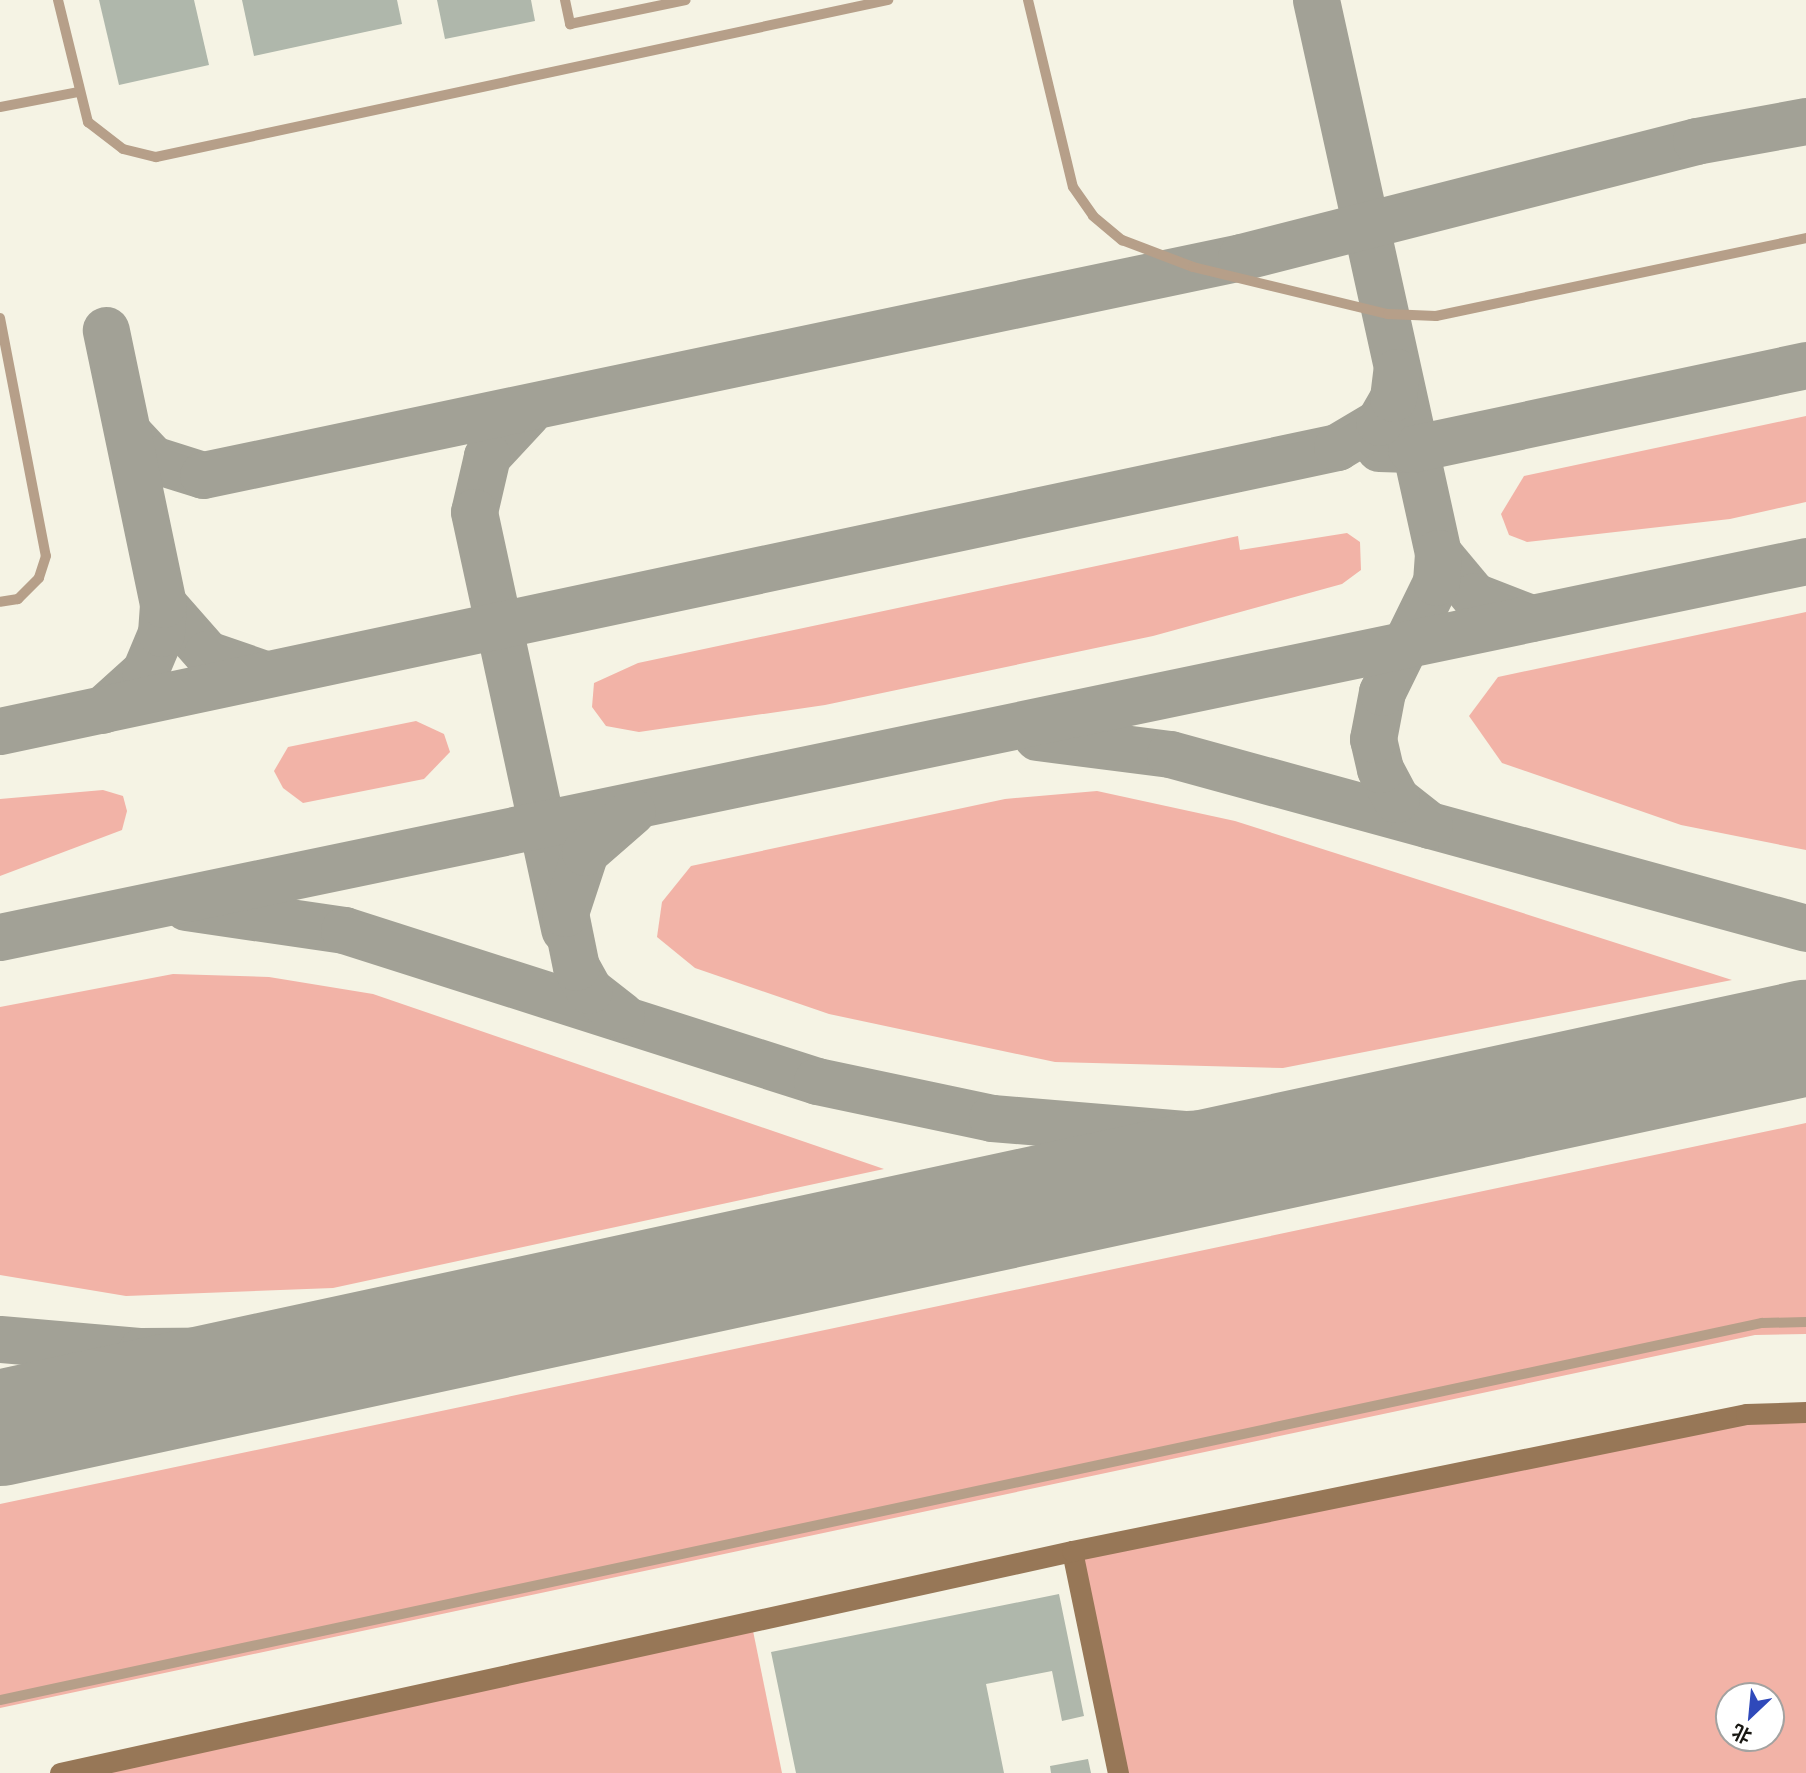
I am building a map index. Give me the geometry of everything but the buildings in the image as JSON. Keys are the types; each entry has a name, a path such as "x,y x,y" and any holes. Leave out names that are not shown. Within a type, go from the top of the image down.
{"street":[{"path":"60,1773 1072,1551 1746,1414 1806,1412"},
{"path":"1072,1551 1118,1773"}],"lane":[{"path":"58,0 78,92 98,132 137,156 156,157 888,0"},
{"path":"565,0 570,24 686,0"},
{"path":"1028,0 1073,187 1093,216 1122,240 1193,267 1388,314 1436,316 1806,238"},
{"path":"0,107 78,92"},
{"path":"0,318 46,556 39,578 18,599 0,602"},
{"path":"0,1700 1762,1323 1806,1322"}],"shaded area":[{"path":"1806,416 1806,502 1730,519 1527,542 1509,535 1501,514 1524,476"},
{"path":"1347,533 1360,542 1361,570 1342,584 1153,636 825,705 639,732 606,726 592,707 594,683 638,663 1238,536 1240,550"},
{"path":"1806,612 1806,850 1681,825 1502,763 1469,716 1498,677"},
{"path":"416,721 444,734 450,752 424,779 303,803 283,788 274,771 288,747"},
{"path":"103,790 123,796 127,811 122,830 0,876 0,799"},
{"path":"1097,791 1235,821 1732,980 1283,1068 1055,1062 829,1014 695,968 657,937 662,902 691,866 1005,799"},
{"path":"173,974 269,977 373,994 884,1169 333,1288 126,1296 0,1275 0,1007"},
{"path":"1806,1123 1806,1334 1755,1335 0,1708 0,1504"},
{"path":"1746,1414 1806,1415 1806,1773 1118,1773 1072,1551"},
{"path":"751,1621 782,1773 85,1773"}],"taxiway":[{"path":"1316,0 1438,553 1474,596 1531,618"},
{"path":"130,435 152,459 203,475 1241,257 1696,141 1806,121"},
{"path":"102,710 145,671 161,633 163,604 106,330"},
{"path":"1379,448 1411,449 1806,365"},
{"path":"0,731 1337,447 1379,422 1393,398 1396,372"},
{"path":"527,413 487,456 474,512 564,929"},
{"path":"1429,825 1396,799 1380,769 1373,739 1382,692 1436,582 1438,553"},
{"path":"0,937 1806,561"},
{"path":"163,604 207,654 265,674"},
{"path":"1037,737 1170,754 1806,928"},
{"path":"621,1015 589,990 576,967 565,913 585,852 632,811"},
{"path":"186,907 344,930 817,1081 992,1118 1187,1134 1412,1122"},
{"path":"0,1339 141,1351 296,1350 376,1343 499,1317"}],"runway":[{"path":"0,1428 1806,1038"}]}
